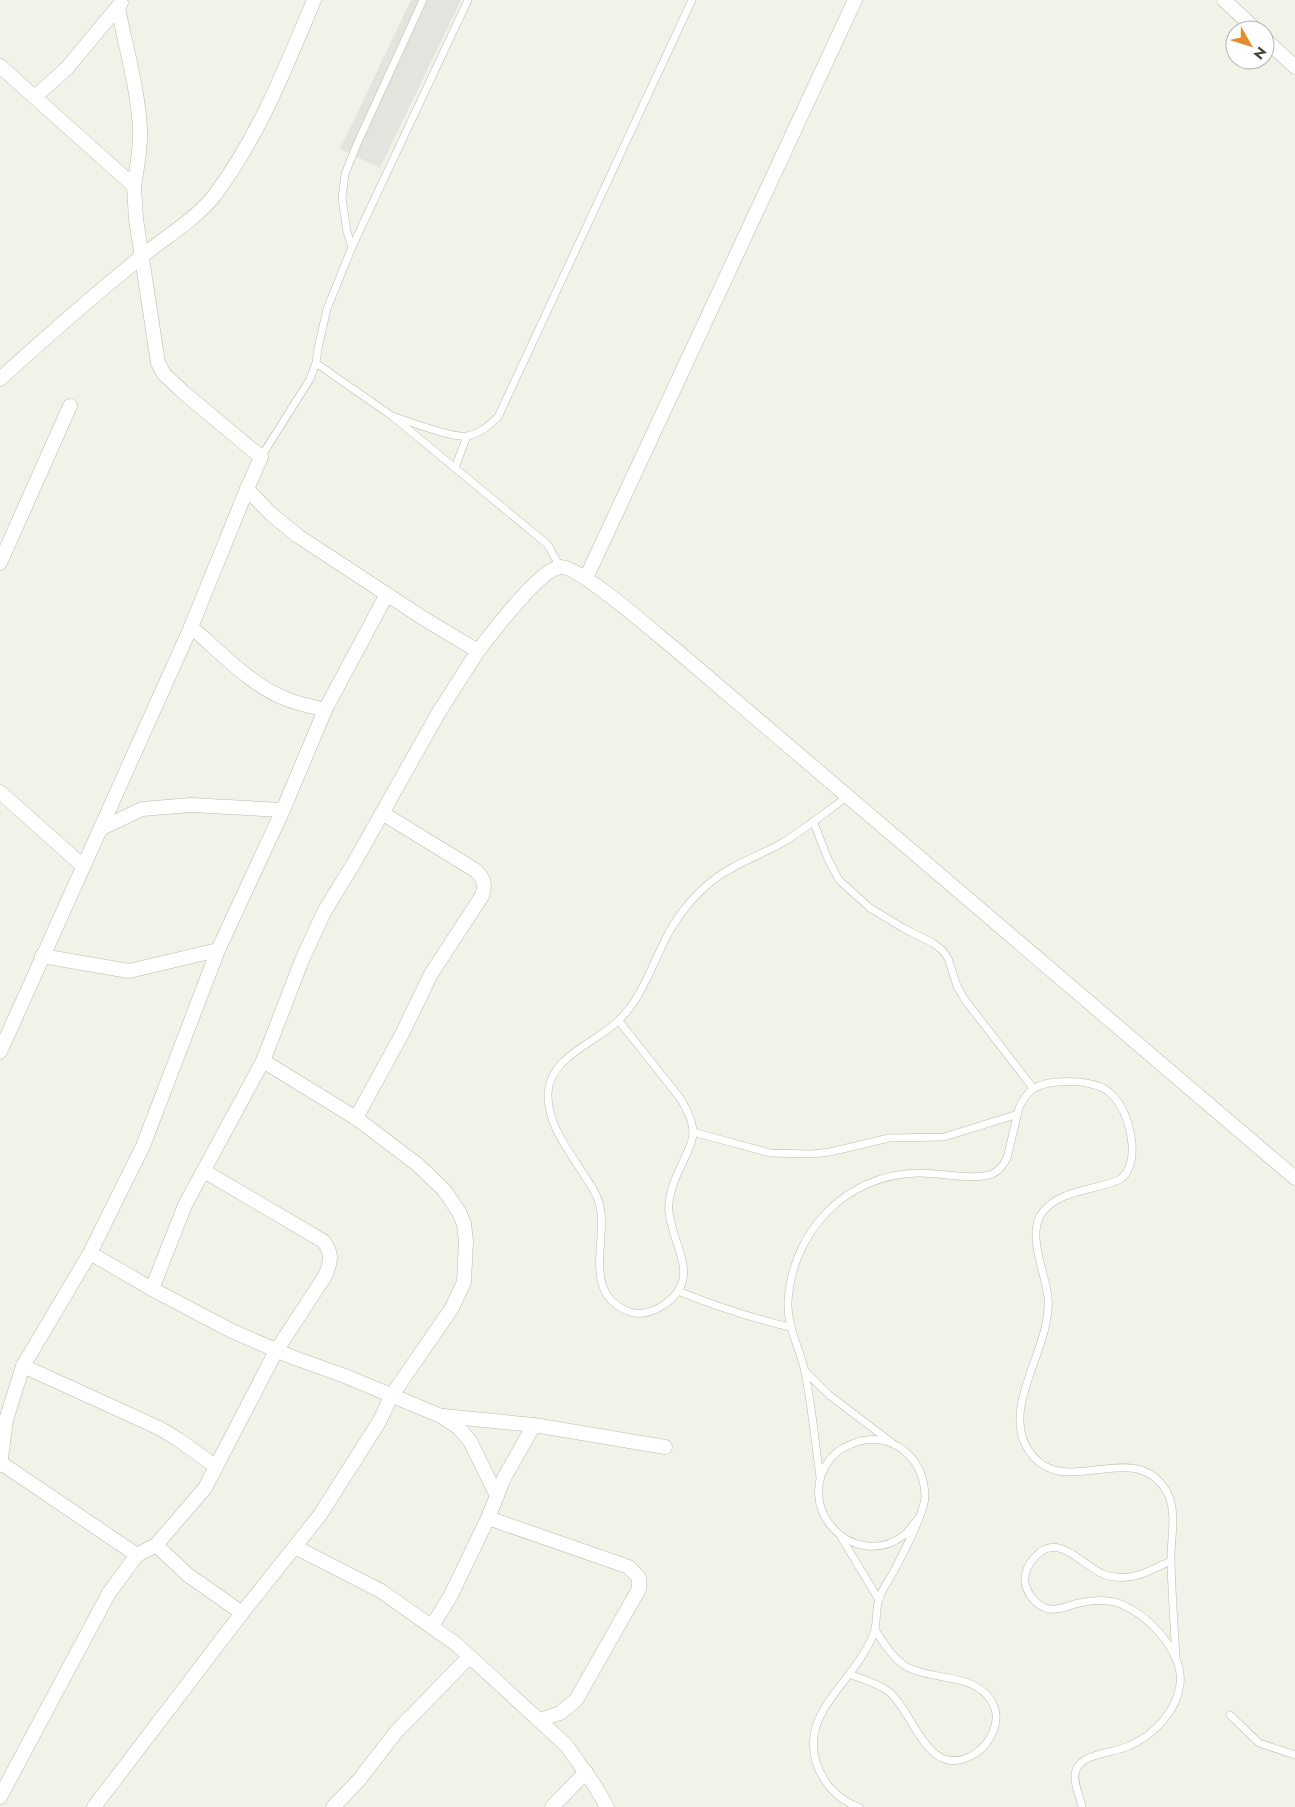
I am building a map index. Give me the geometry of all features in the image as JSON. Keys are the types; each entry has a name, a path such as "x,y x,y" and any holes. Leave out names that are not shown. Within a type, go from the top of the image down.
{"street":[{"path":"0,379 31,350 143,256 183,226 213,197 236,163 278,86 314,0"},
{"path":"586,578 855,0"},
{"path":"1224,0 1245,20"},
{"path":"36,97 67,68 120,4"},
{"path":"0,1052 191,626 261,457 182,392 164,374 158,363 136,219 134,186 140,150 137,100 120,4"},
{"path":"1275,48 1295,67"},
{"path":"0,66 134,186"},
{"path":"0,562 70,406"},
{"path":"247,488 271,514 298,536 426,620 478,651"},
{"path":"152,1289 186,1204 262,1061 302,960 324,912 443,705 478,651 540,577 560,567 569,569 586,578 675,649 1295,1178"},
{"path":"137,1555 0,1464 6,1420 23,1366 90,1253 144,1146 218,950 283,810 325,710 387,594"},
{"path":"191,626 262,686 283,698 325,710"},
{"path":"0,792 82,866"},
{"path":"100,829 142,809 191,806 283,810"},
{"path":"356,1118 402,1034 431,974 482,896 484,890 484,879 475,870 382,813"},
{"path":"42,956 129,971 218,950"},
{"path":"94,1807 242,1613 320,1515 379,1422 392,1395 458,1298 464,1282 466,1241 464,1224 459,1212 444,1190 418,1165 356,1118 262,1061"},
{"path":"0,1798 109,1593 137,1555 156,1545 205,1488 276,1350 325,1276 330,1263 331,1254 323,1241 204,1171"},
{"path":"90,1253 232,1332 441,1416 459,1428 470,1441 497,1496"},
{"path":"23,1366 159,1428 180,1440 215,1466"},
{"path":"441,1416 534,1425 665,1448"},
{"path":"432,1626 451,1595 514,1459 534,1425"},
{"path":"488,1518 629,1567 639,1578 639,1589 576,1700 560,1713 540,1720"},
{"path":"156,1545 188,1574 242,1613"},
{"path":"295,1547 381,1591 456,1644 566,1745 586,1772 607,1807"},
{"path":"333,1807 358,1780 396,1732 469,1657"},
{"path":"552,1807 586,1772"}],"lane":[{"path":"352,247 347,232 342,198 345,174 356,144 424,0"},
{"path":"261,457 310,380 316,363 327,309 352,247 468,0"},
{"path":"392,416 453,434 467,436 483,430 498,417 692,0"},
{"path":"316,363 392,416 541,538 548,545 560,567"},
{"path":"455,468 467,436"},
{"path":"619,1021 680,1098 687,1109 693,1132 688,1152 681,1165 669,1201 671,1222 685,1273 683,1283 668,1302 653,1312 637,1314 612,1301 604,1289 599,1269 601,1208 591,1186 555,1129 550,1112 548,1089 553,1076 571,1055 619,1021 634,1003 673,925 705,887 727,871 782,843 848,796"},
{"path":"813,821 828,859 839,880 870,908 933,943 942,950 948,958 957,986 965,1000 1033,1088"},
{"path":"878,1600 840,1536 825,1520 818,1499 820,1477 805,1370 790,1327 788,1303 796,1264 805,1242 818,1222 833,1206 852,1191 869,1182 894,1175 934,1173 978,1176 994,1174 1007,1158 1022,1101 1033,1088 1061,1082 1078,1081 1092,1083 1108,1090 1119,1102 1130,1131 1132,1153 1128,1172 1121,1179 1067,1196 1050,1206 1041,1215 1036,1227 1037,1245 1049,1300 1043,1335 1022,1402 1021,1431 1028,1451 1035,1459 1050,1469 1074,1472 1142,1469 1155,1478 1167,1493 1173,1516 1171,1561 1176,1657"},
{"path":"693,1132 770,1153 812,1154 830,1152 889,1138 944,1137 1018,1114"},
{"path":"678,1291 725,1310 757,1320 790,1327"},
{"path":"805,1370 829,1395 911,1456 922,1475 925,1497 918,1519 895,1570 878,1600 875,1630 850,1674 837,1690 818,1723 814,1734 813,1744 816,1763 824,1779 839,1796 859,1807"},
{"path":"820,1477 831,1457 849,1444 871,1439 893,1443"},
{"path":"840,1536 861,1545 883,1545 903,1536 918,1519"},
{"path":"1082,1807 1075,1777 1079,1765 1089,1757 1128,1746 1151,1733 1170,1710 1178,1694 1180,1670 1170,1646 1145,1619 1121,1604 1108,1601 1049,1608 1032,1598 1027,1590 1026,1571 1036,1556 1042,1551 1056,1548 1072,1552 1102,1574 1126,1578 1171,1561"},
{"path":"850,1674 889,1692 903,1709 930,1750 938,1756 956,1761 966,1759 984,1747 991,1737 995,1728 996,1716 994,1706 984,1691 975,1686 907,1667 889,1650 875,1630"},
{"path":"1230,1715 1259,1743 1295,1755"}],"shaded area":[{"path":"411,0 461,0 380,168 340,149"}]}
